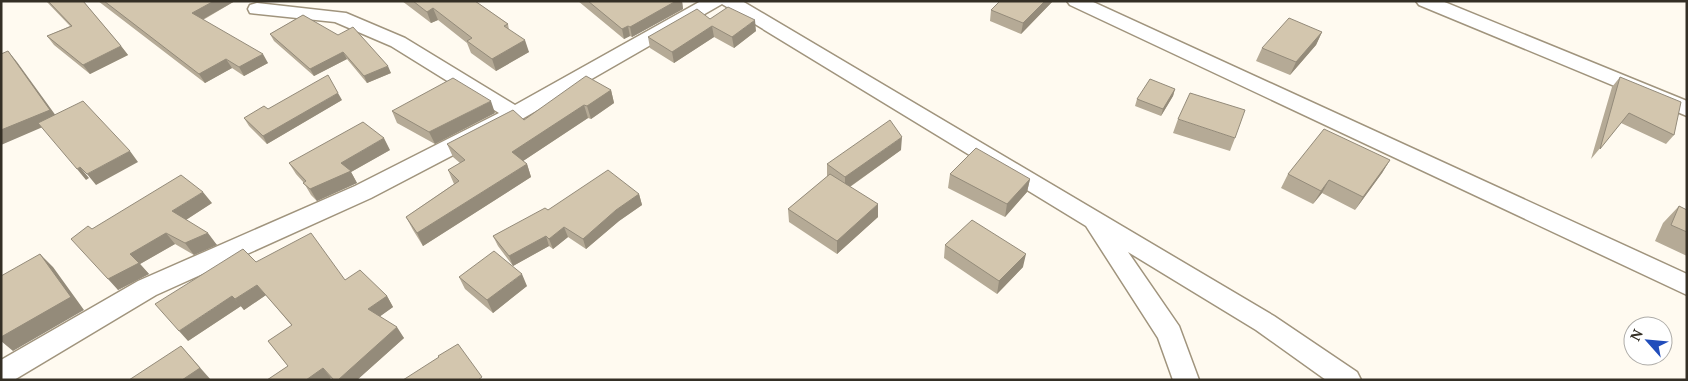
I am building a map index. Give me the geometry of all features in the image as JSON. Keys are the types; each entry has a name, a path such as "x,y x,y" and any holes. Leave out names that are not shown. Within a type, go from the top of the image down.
{"street":[{"path":"1,374 147,288 363,192 514,114 714,1"},
{"path":"729,1 1266,323 1348,380"},
{"path":"1076,1 1687,285"},
{"path":"1425,1 1687,109"},
{"path":"257,9 339,17 398,42 514,114"},
{"path":"1093,220 1170,334 1186,380"}],"building":[{"path":"48,1 83,1 121,46 83,65 47,36 72,26"},
{"path":"104,1 214,1 192,13 263,54 239,67 226,59 199,74"},
{"path":"413,1 475,1 508,24 504,26 525,40 492,59 467,41 472,38 433,8 427,12"},
{"path":"588,1 676,1 630,27 622,29"},
{"path":"1000,1 1045,1 1023,23 991,10"},
{"path":"728,7 755,20 732,37 712,26 672,52 648,37 697,9 710,19"},
{"path":"303,15 338,35 353,27 388,66 364,76 343,52 310,69 270,34"},
{"path":"1289,18 1322,32 1296,62 1262,48"},
{"path":"8,51 50,110 1,130 1,54"},
{"path":"328,75 338,93 263,136 244,118 264,106 268,109"},
{"path":"586,76 611,90 587,106 584,105 512,152 527,164 417,233 406,217 459,181 448,170 465,160 447,144 513,110 524,120"},
{"path":"1620,77 1681,102 1674,135 1629,113 1600,149"},
{"path":"453,78 491,101 429,132 392,111"},
{"path":"1150,79 1175,89 1163,109 1137,99"},
{"path":"1190,93 1245,110 1235,138 1178,119"},
{"path":"83,101 130,151 87,174 80,167 77,169 38,123"},
{"path":"890,120 902,137 845,177 827,164"},
{"path":"363,122 384,138 341,163 351,171 310,189 303,183 306,181 289,163"},
{"path":"1324,129 1390,160 1363,197 1329,180 1321,191 1288,174"},
{"path":"976,148 1030,179 1007,204 950,174"},
{"path":"608,170 639,194 616,210 583,239 564,227 549,239 546,236 509,256 493,236 545,208 548,210"},
{"path":"830,174 878,204 837,241 788,209"},
{"path":"181,175 203,192 172,211 208,233 185,243 166,233 130,254 139,263 108,279 71,239 88,226 92,229"},
{"path":"1679,206 1687,210 1687,232 1671,225"},
{"path":"972,220 1026,254 999,281 945,245"},
{"path":"311,233 345,280 360,270 387,296 368,309 397,327 338,380 334,380 323,368 306,380 267,380 288,366 268,341 292,325 257,285 235,299 232,296 179,331 155,304 243,249 256,262"},
{"path":"494,251 522,274 487,300 459,277"},
{"path":"40,254 71,297 1,337 1,276"},
{"path":"458,344 482,377 478,380 403,380 438,356"},
{"path":"181,346 200,368 182,380 129,380"}]}
